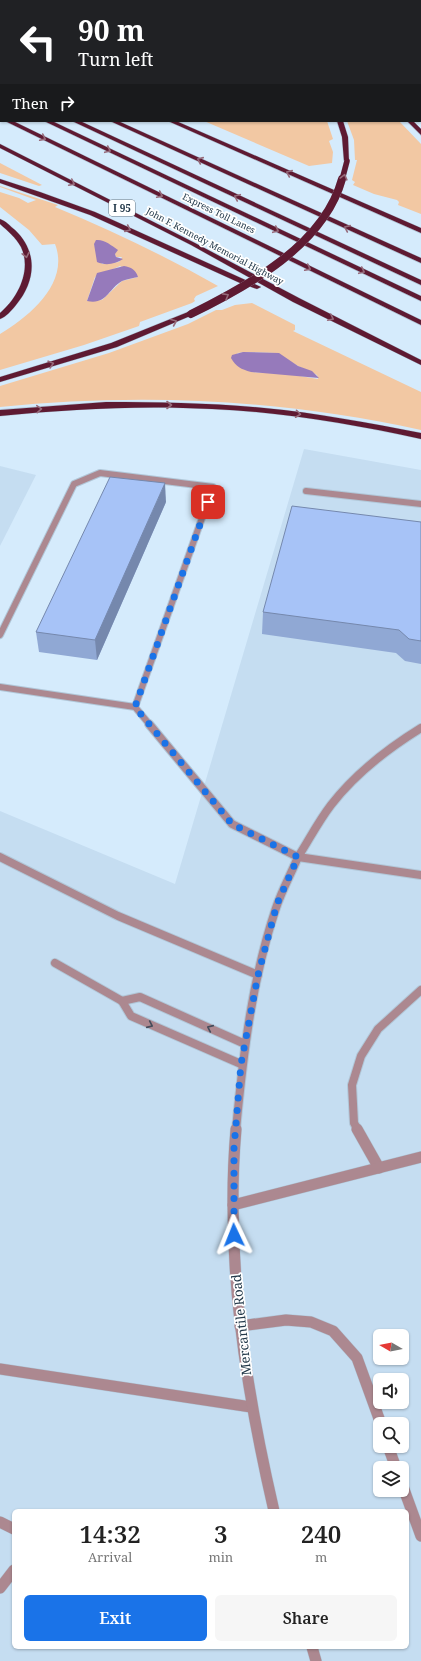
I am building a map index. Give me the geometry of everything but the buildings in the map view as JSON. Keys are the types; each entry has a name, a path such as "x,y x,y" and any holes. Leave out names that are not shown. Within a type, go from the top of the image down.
{"highway":[{"name":"Express Toll Lanes","path":"10,122 421,323"},
{"path":"49,122 421,299"},
{"path":"77,122 421,283"},
{"path":"115,122 421,261"},
{"path":"173,122 421,231"},
{"path":"0,380 114,346 191,314 245,286 275,265 302,242 320,223 332,205 342,182 347,161 345,137 340,122"},
{"path":"411,122 421,133"},
{"name":"John F. Kennedy Memorial Highway","path":"0,146 193,244 296,300 421,363"},
{"path":"0,181 91,213 146,237 225,276 296,300"},
{"path":"0,220 20,241 27,252 28,260 28,276 23,290 14,305 0,317"},
{"path":"0,413 108,405 218,406 316,417 421,436"}],"street":[{"path":"0,635 74,484 100,474 213,487 135,707"},
{"path":"306,491 421,504"},
{"path":"0,687 135,707 232,824 298,857 421,875"},
{"name":"Mercantile Road","path":"274,1509 251,1407 240,1326 235,1265 233,1206 234,1148 241,1064 258,975 277,904 298,857 334,801 362,772 395,744 421,728"},
{"path":"0,857 118,916 258,975"},
{"path":"55,963 122,1001 131,1016 241,1064"},
{"path":"379,1168 354,1123 352,1085 361,1056 378,1029 421,990"},
{"path":"122,1001 140,997 245,1044"},
{"path":"233,1206 421,1158"},
{"path":"240,1326 286,1320 305,1321 311,1322 333,1332 357,1358 378,1417"},
{"path":"0,1369 251,1407"},
{"path":"407,1497 421,1536"},
{"path":"0,1522 12,1528"},
{"path":"0,1588 12,1573"},
{"path":"313,1649 316,1661"}],"shaded area":[{"path":"206,122 327,122 333,139 329,141 333,152 332,163 309,166"},
{"path":"347,122 400,122 421,144 421,214 398,205 399,202 397,200 374,194 353,185 355,182 352,180 357,160 355,160 354,140"},
{"path":"0,163 42,185 39,186 0,173"},
{"path":"0,187 58,205 55,207 138,244 218,286 196,296 194,299 195,301 192,303 140,322 139,326 84,345 0,370 0,334 12,327 35,308 44,297 52,285 57,272 58,258 55,244 42,245 29,230 0,207 0,192 19,198 28,203 36,200","holes":["94,244 115,254 116,257 122,257 119,262 102,264","120,266 138,277 122,281 102,300 87,301 95,277"]},
{"path":"96,240 105,241 113,246 118,250 115,254 116,257 123,259 110,264 97,262 94,244"},
{"path":"124,266 133,269 138,277 122,281 117,284 107,296 99,301 87,301 97,273"},
{"path":"252,303 295,325 295,330 293,331 421,392 421,430 316,411 264,405 211,402 106,400 0,407 0,386 109,353 188,324 216,310 222,310 235,305","holes":["237,353 276,353 317,375 318,379 288,374 251,372"]},
{"path":"243,352 279,353 298,366 312,371 319,378 247,371 237,366 231,358 232,355"},
{"path":"304,449 421,470 421,1661 0,1661 0,811 175,884"},
{"path":"0,466 36,475 0,546"}],"route":[{"path":"208,502 135,707 232,824 298,857 277,904 258,975 241,1064 234,1148 234,1235"}]}
